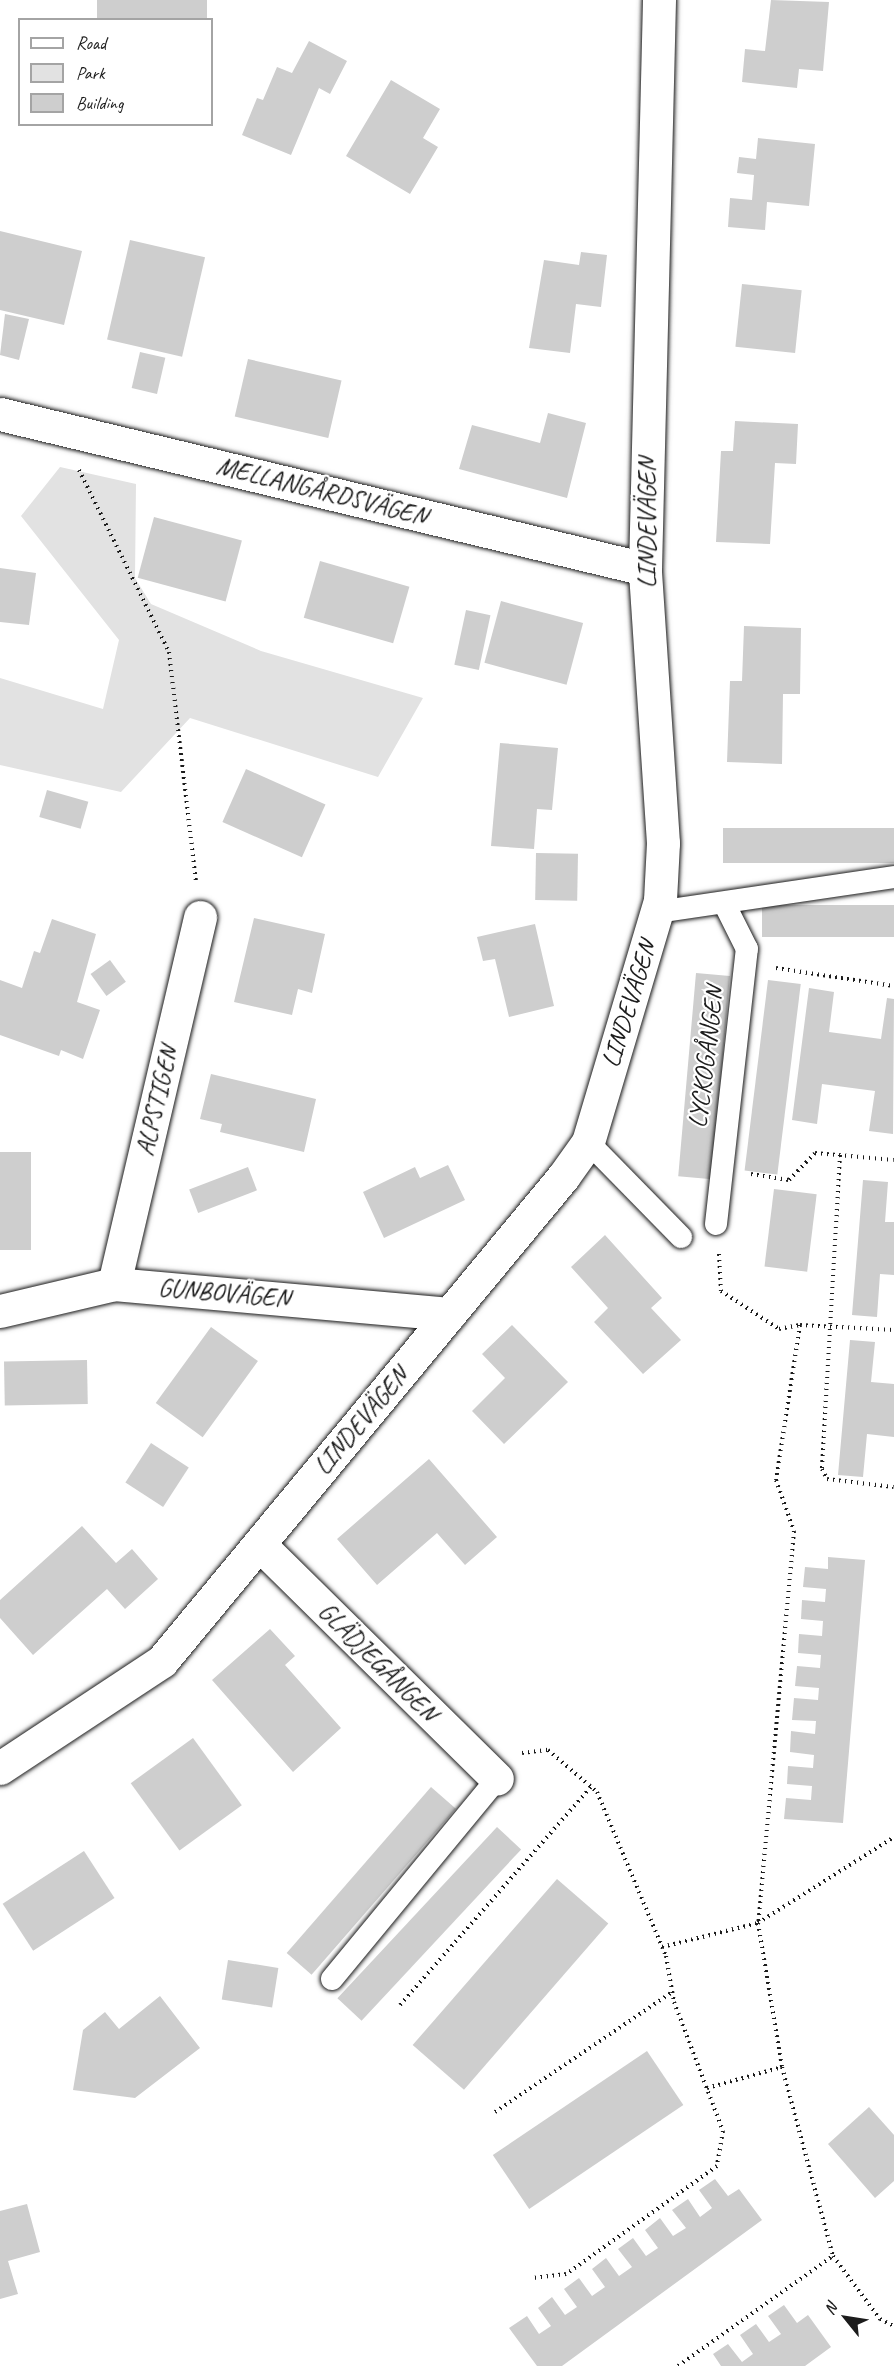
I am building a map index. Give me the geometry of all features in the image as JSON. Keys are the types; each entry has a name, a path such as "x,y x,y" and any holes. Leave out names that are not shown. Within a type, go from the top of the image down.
{"street":[{"name":"LINDEVÄGEN","path":"0,1768 162,1661 450,1314 588,1142 657,912 663,843 645,569 659,0"},
{"name":"MELLANGÅRDSVÄGEN","path":"0,414 645,569"},
{"name":"ALPSTIGEN","path":"114,1284 200,918"},
{"name":"GUNBOVÄGEN","path":"0,1311 114,1284 450,1314"},
{"name":"GLÄDJEGÅNGEN","path":"259,1545 487,1769"}],"lane":[{"path":"657,912 894,877"},
{"name":"LYCKOGÅNGEN","path":"716,1224 747,949 724,903"},
{"path":"588,1142 681,1237"},
{"path":"332,1979 487,1769"}],"path":[{"path":"57,427 169,652 200,918"},
{"path":"745,963 894,986"},
{"path":"721,1170 789,1180 815,1153 894,1160"},
{"path":"840,1155 828,1326 822,1469 827,1479 894,1487"},
{"path":"716,1224 721,1291 779,1329 800,1324 894,1330"},
{"path":"800,1324 776,1480 794,1531 758,1923 782,2067 833,2256 880,2319 894,2326"},
{"path":"487,1769 548,1750 597,1792 662,1947 672,1992 723,2131 717,2166 566,2274 533,2278"},
{"path":"400,2005 591,1787"},
{"path":"662,1947 758,1923 894,1837"},
{"path":"495,2112 672,1992"},
{"path":"706,2088 782,2067"},
{"path":"678,2366 833,2256"}],"green space":[{"path":"60,467 136,484 135,578 151,604 261,651 423,698 378,777 190,718 121,792 0,765 0,678 103,709 119,640 21,516"}],"building":[{"path":"97,0 207,0 207,18 97,18"},
{"path":"771,0 829,2 823,71 799,69 797,88 742,82 745,49 765,51"},
{"path":"309,41 347,61 330,94 319,88 291,155 242,135 257,98 263,100 277,67 292,73"},
{"path":"391,80 440,109 423,138 438,147 410,194 346,156"},
{"path":"758,138 815,144 809,206 767,202 765,230 728,227 730,198 752,200 754,175 737,173 739,157 756,159"},
{"path":"0,231 82,251 64,325 0,310"},
{"path":"130,240 205,257 182,357 107,339"},
{"path":"581,252 607,255 601,307 576,304 570,353 529,348 544,260 579,265"},
{"path":"742,284 802,290 795,353 735,347"},
{"path":"5,314 29,319 19,360 0,355"},
{"path":"140,352 165,358 157,394 132,388"},
{"path":"248,359 342,381 328,438 235,416"},
{"path":"548,413 586,423 567,498 459,469 472,425 540,443"},
{"path":"735,421 798,424 796,464 775,463 770,544 716,542 721,451 733,451"},
{"path":"154,517 242,541 226,601 138,578"},
{"path":"320,561 409,587 393,643 304,618"},
{"path":"0,568 36,573 29,625 0,622"},
{"path":"501,601 583,623 567,685 484,663"},
{"path":"466,610 490,615 479,670 454,665"},
{"path":"744,626 801,628 800,694 783,694 782,764 727,762 730,681 742,681"},
{"path":"500,743 558,748 552,810 537,809 534,849 491,846"},
{"path":"246,769 325,804 302,857 222,822"},
{"path":"47,790 88,802 81,829 39,817"},
{"path":"723,828 894,828 894,863 723,863"},
{"path":"536,853 578,854 577,901 535,900"},
{"path":"762,905 894,905 894,937 762,937"},
{"path":"254,918 325,934 312,993 298,989 292,1015 234,1002"},
{"path":"52,919 96,934 77,1002 100,1010 83,1059 61,1050 59,1056 0,1035 0,980 22,988 34,951 40,953"},
{"path":"535,924 554,1006 509,1017 495,959 483,961 477,937"},
{"path":"110,960 126,982 106,996 91,974"},
{"path":"696,973 730,976 712,1179 678,1176"},
{"path":"768,980 801,984 777,1175 745,1171"},
{"path":"809,988 834,992 829,1032 881,1039 887,998 894,999 893,1134 869,1131 875,1091 822,1084 817,1124 792,1120"},
{"path":"211,1074 316,1099 304,1152 220,1132 222,1124 200,1119"},
{"path":"0,1152 31,1152 31,1250 0,1250"},
{"path":"448,1165 465,1200 384,1238 363,1192 415,1167 420,1178"},
{"path":"248,1167 257,1190 198,1213 189,1190"},
{"path":"863,1180 888,1182 885,1222 894,1222 894,1275 880,1274 877,1317 852,1315"},
{"path":"774,1189 817,1194 807,1272 764,1266"},
{"path":"605,1235 662,1298 651,1308 681,1340 643,1374 594,1322 608,1308 571,1267"},
{"path":"512,1325 568,1382 504,1444 472,1411 505,1378 482,1354"},
{"path":"211,1327 258,1361 203,1437 156,1403"},
{"path":"850,1340 875,1342 871,1382 894,1384 894,1437 867,1434 863,1477 838,1475"},
{"path":"87,1360 88,1404 5,1405 4,1361"},
{"path":"151,1443 189,1468 163,1507 125,1482"},
{"path":"429,1459 497,1537 465,1565 437,1533 377,1585 337,1539"},
{"path":"82,1526 116,1563 132,1549 158,1579 125,1609 107,1589 33,1655 0,1618 0,1600"},
{"path":"828,1557 865,1560 843,1823 784,1819 786,1798 811,1800 812,1786 787,1784 788,1766 813,1768 814,1755 790,1752 791,1731 815,1734 816,1721 792,1720 794,1698 818,1700 819,1688 795,1686 797,1666 820,1668 821,1655 798,1653 799,1634 822,1636 823,1621 801,1619 802,1600 825,1602 826,1589 803,1587 805,1567 828,1569"},
{"path":"270,1629 295,1656 285,1665 341,1728 293,1772 212,1680"},
{"path":"193,1738 242,1805 179,1850 131,1783"},
{"path":"431,1787 456,1809 312,1975 287,1953"},
{"path":"497,1827 521,1850 362,2021 337,1998"},
{"path":"84,1851 114,1898 33,1951 3,1904"},
{"path":"557,1879 608,1924 464,2090 413,2045"},
{"path":"228,1960 278,1968 272,2007 222,2000"},
{"path":"160,1996 200,2048 135,2098 73,2090 83,2030 105,2012 119,2029"},
{"path":"647,2051 683,2105 529,2209 493,2155"},
{"path":"869,2107 894,2135 894,2181 875,2198 828,2144"},
{"path":"715,2179 728,2196 739,2189 762,2220 562,2366 537,2366 509,2328 527,2316 539,2334 551,2326 538,2308 552,2297 565,2315 577,2307 564,2289 579,2278 592,2296 605,2287 592,2269 606,2258 619,2276 632,2267 618,2249 633,2238 646,2256 658,2248 645,2230 660,2218 673,2236 686,2228 672,2210 688,2199 700,2217 712,2208 699,2190"},
{"path":"27,2204 40,2252 8,2261 18,2294 0,2299 0,2211"},
{"path":"784,2305 797,2323 808,2315 831,2347 805,2366 721,2366 713,2354 728,2344 742,2362 753,2354 740,2335 756,2324 769,2342 781,2334 768,2316"}]}
